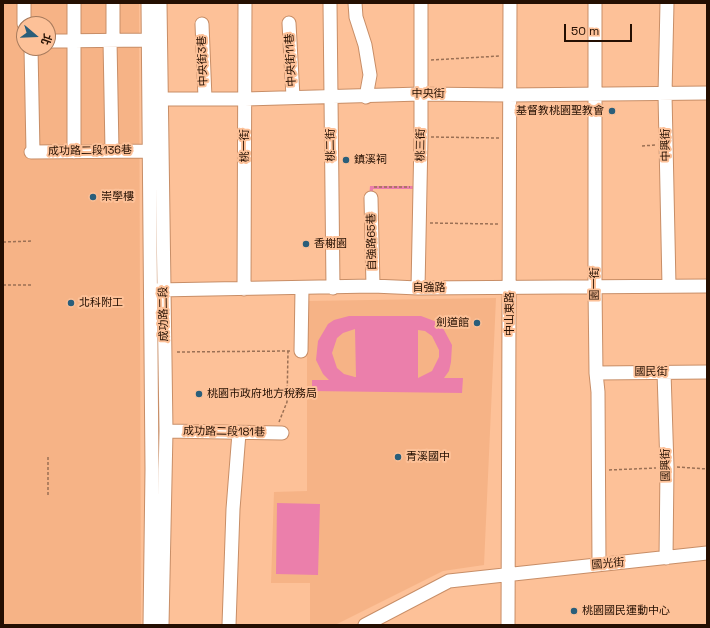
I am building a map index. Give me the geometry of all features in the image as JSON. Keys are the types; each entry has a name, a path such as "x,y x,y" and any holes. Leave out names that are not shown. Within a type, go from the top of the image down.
{"street":[{"path":"24,3 24,16"},
{"path":"74,3 74,152"},
{"path":"112,151 113,3"},
{"name":"成功路二段","path":"148,3 149,40 155,99 164,290 166,431 162,625"},
{"name":"成功路二段","path":"150,625 152,415 149,151 155,99 160,3"},
{"name":"桃一街","path":"244,289 245,3"},
{"name":"桃二街","path":"330,3 332,288"},
{"path":"355,3 356,17 365,45 370,75 366,97"},
{"name":"桃三街","path":"418,288 418,223 421,137 421,3"},
{"name":"中山東路","path":"508,625 510,139 508,96 510,3"},
{"name":"園一街","path":"595,3 595,287 596,372 598,392 599,564"},
{"name":"中興街","path":"667,3 665,94 669,286"},
{"name":"中央街11巷","path":"289,22 293,97"},
{"name":"中央街3巷","path":"202,24 205,98"},
{"path":"56,40 149,40"},
{"name":"成功路二段136巷","path":"31,56 32,152 149,151"},
{"name":"中央街","path":"155,99 366,97 421,94 508,96 707,93"},
{"name":"自強路65巷","path":"371,198 373,286"},
{"name":"自強路","path":"150,291 302,289 373,286 418,288 707,286"},
{"path":"295,351 302,289"},
{"path":"151,361 165,356"},
{"name":"國民街","path":"596,372 707,372"},
{"name":"國興街","path":"664,372 667,467 666,558"},
{"path":"152,415 165,415"},
{"name":"成功路二段181巷","path":"166,431 279,433"},
{"path":"229,625 233,509 239,433"},
{"name":"國光街","path":"365,625 449,581 481,579 508,573 707,553"}],"path":[{"path":"421,60 509,56"},
{"path":"421,137 510,139"},
{"path":"371,198 371,187 420,187"},
{"path":"418,223 510,223"},
{"path":"3,242 32,242"},
{"path":"3,285 32,286"},
{"path":"165,356 295,351 287,402 279,433"},
{"path":"48,457 48,496"},
{"path":"598,470 667,467 707,468"}],"shaded area":[{"name":"北科附工","path":"3,3 139,3 141,625 3,625"},
{"path":"370,186 418,186 418,189 373,189 373,198 369,198"},
{"name":"青溪國中","path":"496,298 484,565 443,571 335,625 310,625 310,583 271,583 274,492 307,491 307,301"},
{"path":"349,316 421,316 437,322 444,330 452,345 449,371 444,378 463,378 462,393 312,391 312,380 329,380 323,374 316,360 318,341 328,324 334,320","holes":["355,329 356,377 344,374 337,368 332,353 337,338 343,333","418,330 425,331 432,336 439,350 439,357 432,371 418,378"]},
{"path":"277,503 320,504 318,575 276,574"}],"place":[{"name":"基督教桃園聖教會","path":"612,111"},
{"name":"鎮溪祠","path":"346,160"},
{"name":"崇學樓","path":"93,197"},
{"name":"香榭園","path":"306,244"},
{"name":"北科附工","path":"71,303"},
{"name":"劍道館","path":"477,323"},
{"name":"桃園市政府地方稅務局","path":"199,394"},
{"name":"青溪國中","path":"398,457"},
{"name":"桃園國民運動中心","path":"574,611"}]}
